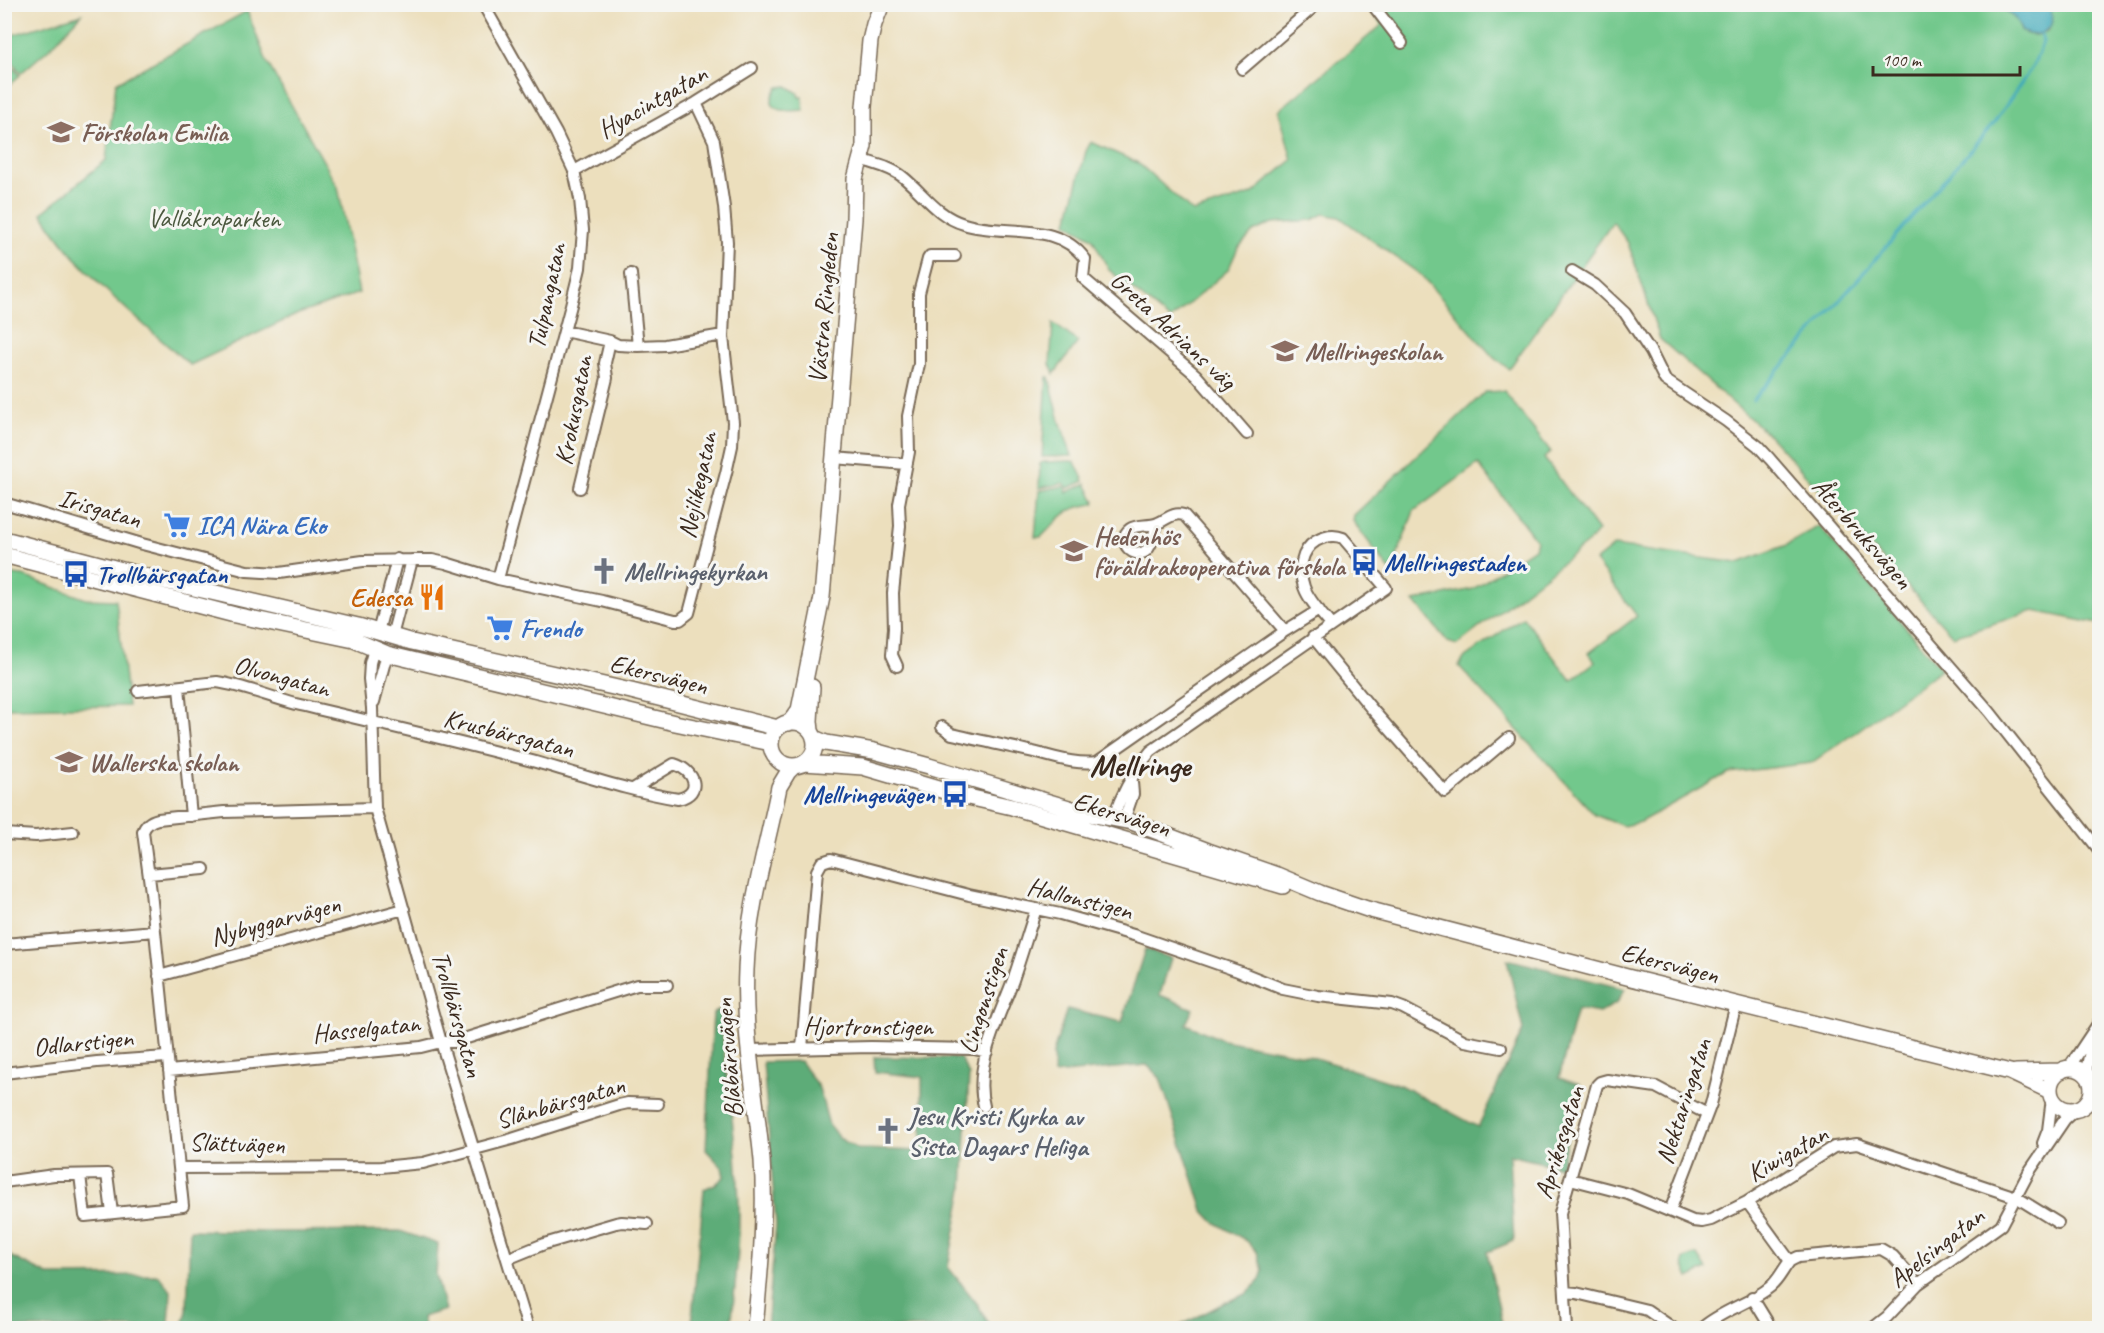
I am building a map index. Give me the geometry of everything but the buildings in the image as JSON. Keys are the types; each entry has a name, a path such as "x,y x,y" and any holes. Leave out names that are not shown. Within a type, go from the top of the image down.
{"main road":[{"name":"Västra Ringleden","path":"784,725 800,710 809,676 823,587 854,219 855,179 864,146 864,107 870,41 882,4"},
{"name":"Ekersvägen","path":"4,539 153,579 784,725"},
{"name":"Ekersvägen","path":"4,555 235,615 354,640 380,652 675,723 772,749"},
{"path":"380,652 385,634"},
{"name":"Västra Ringleden","path":"809,676 810,721 813,735"},
{"path":"800,723 813,735 815,750 812,756 799,765 783,764 772,749 784,725 800,723"},
{"name":"Ekersvägen","path":"813,735 826,743 874,751 1061,806 1156,830 1208,851 1277,874 1320,894"},
{"name":"Blåbärsvägen","path":"772,749 779,787"},
{"name":"Ekersvägen","path":"799,765 863,768 955,794 1012,807 1272,884 1320,894 1367,909 1620,976 2010,1072 2051,1094"},
{"name":"Blåbärsvägen","path":"755,1329 762,1234 763,1179 749,1050 746,971 748,940 753,903 779,787 788,772 799,765"},
{"path":"1113,837 1118,819"},
{"name":"Ekersvägen","path":"2010,1072 2064,1070"},
{"path":"2078,1108 2089,1098 2092,1084 2078,1070 2064,1070 2053,1079 2051,1094 2060,1107 2078,1108 2100,1107"}],"street":[{"name":"Tulpangatan","path":"483,4 556,133 574,171 580,199 583,241 580,268 498,579"},
{"path":"1242,69 1317,4"},
{"path":"1372,4 1402,44"},
{"name":"Hyacintgatan","path":"574,171 696,103 752,68"},
{"name":"Nejlikegatan","path":"404,560 432,560 498,579 602,601 675,620 680,620 689,613 732,446 733,422 723,335 727,242 723,196 714,141 696,103"},
{"name":"Greta Adrians väg","path":"860,159 896,172 930,204 962,224 977,228 1052,236 1070,244 1085,259 1083,278 1196,375 1246,435"},
{"path":"897,666 892,655 893,593 900,526 899,504 909,452 908,416 918,372 919,293 924,268 930,256 955,256"},
{"name":"Återbruksvägen","path":"1572,271 1595,285 1625,313 1652,352 1665,380 1726,421 1758,446 1770,459 1989,712 2100,851"},
{"path":"631,274 639,346"},
{"name":"Krokusgatan","path":"564,331 610,341 618,345 639,346 665,345 723,335"},
{"name":"Krokusgatan","path":"580,488 607,378 605,363 610,341"},
{"path":"834,458 906,464"},
{"name":"Irisgatan","path":"4,503 142,544 247,571 290,572 363,561 404,560"},
{"path":"1158,523 1168,516 1184,515 1285,631"},
{"path":"1118,819 1124,790 1151,751 1386,588 1343,538 1335,535 1321,538 1310,545 1303,557 1302,572 1304,587 1331,625"},
{"path":"385,634 404,560"},
{"path":"385,634 404,560"},
{"path":"942,727 952,734 1066,761 1097,762 1285,631 1319,610"},
{"path":"1313,637 1371,708 1445,792 1509,738"},
{"name":"Trollbärsgatan","path":"380,652 372,708 375,808 441,1042 528,1329"},
{"name":"Olvongatan","path":"138,691 217,682 373,722"},
{"path":"179,687 191,816 224,812 375,808"},
{"name":"Krusbärsgatan","path":"373,722 520,758 633,789 678,800 690,793 693,779 683,767 674,764 633,789"},
{"name":"Slättvägen","path":"191,816 158,819 152,821 142,832 149,874 179,1168 381,1167 423,1163 474,1150"},
{"path":"4,834 36,836 73,832"},
{"name":"Hallonstigen","path":"802,1048 817,871 822,862 831,859 969,895 1060,914 1137,936 1239,971 1283,989 1318,996 1392,1004 1465,1041 1501,1048"},
{"path":"149,874 204,869"},
{"name":"Nybyggarvägen","path":"159,975 404,909"},
{"name":"Lingonstigen","path":"984,1106 981,1083 987,1052 1036,909"},
{"path":"4,944 155,931"},
{"name":"Hasselgatan","path":"169,1071 421,1047 454,1041 637,985 667,985"},
{"name":"Nektaringatan","path":"1670,1211 1707,1114 1736,1004"},
{"path":"2064,1070 2098,1024"},
{"path":"2092,1084 2090,1051 2098,1024"},
{"name":"Hjortronstigen","path":"749,1050 884,1047 974,1049 987,1052"},
{"name":"Odlarstigen","path":"4,1073 97,1062 166,1057"},
{"name":"Aprikosgatan","path":"1567,1329 1560,1218 1595,1089 1600,1082 1607,1080 1652,1086 1707,1114"},
{"name":"Apelsingatan","path":"2035,1163 2048,1130 2051,1094"},
{"name":"Slånbärsgatan","path":"474,1150 619,1106 635,1103 658,1104"},
{"name":"Apelsingatan","path":"1873,1329 1918,1284 2001,1225 2035,1163 2065,1119 2078,1108"},
{"name":"Kiwigatan","path":"1570,1179 1624,1192 1693,1221 1702,1222 1711,1220 1747,1202 1827,1151 1851,1144 1865,1146 2016,1197 2058,1223"},
{"path":"80,1175 86,1216 183,1206 179,1168"},
{"path":"4,1182 54,1175 107,1174 112,1213"},
{"path":"1747,1202 1790,1261"},
{"path":"507,1258 544,1244 622,1222 647,1224"},
{"path":"1702,1329 1713,1319 1769,1288 1790,1261 1798,1257 1881,1250 1893,1256 1918,1284"},
{"path":"1564,1292 1647,1310 1673,1329"},
{"path":"1752,1297 1771,1329"}],"green space":[{"path":"2000,4 2018,21 2021,31 2035,35 2049,30 2051,11 2045,5 2099,5 2099,624 2034,611 1953,636 1769,435 1660,339 1628,243 1613,222 1509,369 1494,358 1421,275 1339,217 1323,214 1312,220 1272,223 1253,232 1238,248 1228,270 1170,320 1109,270 1092,238 1067,223 1086,151 1091,142 1138,163 1193,212 1252,194 1292,160 1279,110 1382,25 1367,5"},
{"name":"Vallåkraparken","path":"247,11 267,62 338,187 359,293 298,314 190,365 92,276 57,235 42,213 106,160 116,83"},
{"path":"82,14 51,47 21,73 5,53 5,37"},
{"path":"4,59 20,75 5,89 4,89"},
{"path":"787,86 802,97 804,110 790,111 774,106 773,95 778,87"},
{"path":"1053,323 1078,342 1054,374 1050,364"},
{"path":"1047,377 1049,377 1072,456 1042,457"},
{"path":"1504,391 1551,452 1544,458 1598,531 1590,541 1457,645 1448,642 1414,601 1473,589 1534,548 1536,540 1478,464 1414,511 1391,572 1353,521 1354,515 1485,392"},
{"path":"1075,462 1084,481 1068,488 1064,483 1039,488 1040,464"},
{"path":"1086,484 1095,501 1094,504 1069,511 1041,537 1035,537 1039,491 1064,486 1067,492"},
{"path":"1819,526 1941,669 1811,763 1728,773 1640,822 1623,826 1595,815 1459,666 1465,657 1523,617 1571,680 1595,662 1589,653 1637,616 1595,561 1614,546 1738,563 1787,545"},
{"path":"4,574 23,576 86,599 116,600 128,706 5,708"},
{"path":"1145,949 1171,958 1160,995 1193,1009 1186,1024 1223,1040 1309,1056 1400,1085 1478,1127 1523,1030 1507,959 1625,989 1617,1003 1599,1013 1577,1009 1559,1078 1580,1085 1561,1167 1509,1155 1514,1241 1487,1252 1503,1328 1176,1328 1246,1294 1260,1280 1263,1270 1257,1252 1247,1241 1214,1222 1203,1210 1160,1078 1147,1065 1054,1074 1053,1053 1067,1009 1122,1022"},
{"path":"720,1009 739,1196 736,1276 731,1328 691,1328 704,1189 724,1177 722,1167 706,1150 713,1013"},
{"path":"874,1057 960,1058 969,1075 963,1189 948,1267 978,1305 991,1328 767,1328 776,1225 763,1062 800,1061 819,1088 829,1125 839,1138 858,1149 922,1151 922,1077 875,1072"},
{"path":"190,1230 400,1231 438,1244 436,1275 445,1310 422,1317 424,1328 182,1328 187,1311"},
{"path":"4,1253 50,1276 158,1275 171,1291 169,1324 166,1328 5,1328"},
{"path":"1697,1255 1707,1269 1689,1278 1683,1264 1684,1259"}],"water":[{"path":"2000,5 2045,5 2051,11 2053,22 2047,30 2039,34 2026,33 2021,31 2017,21"}],"waterway":[{"path":"1753,400 1994,123 2033,66 2043,42 2041,35"}],"place":[{"name":"Förskolan Emilia","path":"61,132"},
{"name":"Mellringeskolan","path":"1285,351"},
{"name":"ICA Nära Eko","path":"177,525"},
{"name":"Hedenhös föräldrakooperativa förskola","path":"1074,551"},
{"name":"Mellringestaden","path":"1364,562"},
{"name":"Mellringekyrkan","path":"604,571"},
{"name":"Trollbärsgatan","path":"76,574"},
{"name":"Edessa","path":"432,597"},
{"name":"Frendo","path":"500,628"},
{"name":"Wallerska skolan","path":"69,762"},
{"name":"Mellringevägen","path":"955,794"},
{"name":"Jesu Kristi Kyrka av Sista Dagars Heliga","path":"888,1131"}],"district":[{"name":"Mellringe","path":"1140,765"}]}
